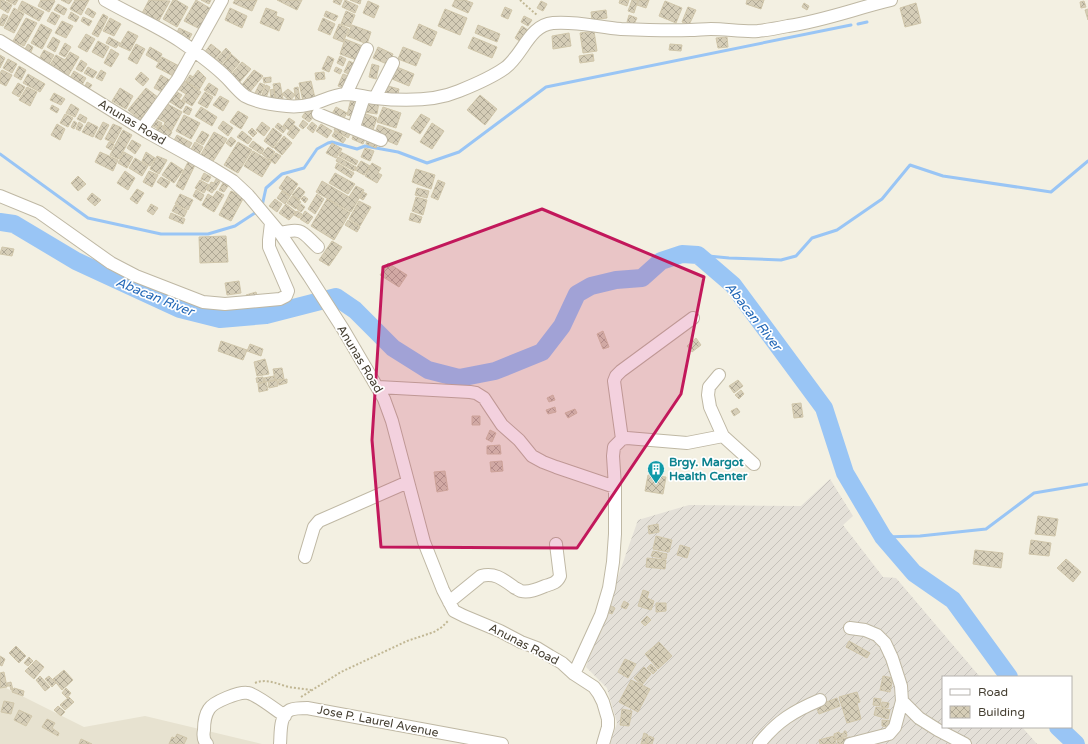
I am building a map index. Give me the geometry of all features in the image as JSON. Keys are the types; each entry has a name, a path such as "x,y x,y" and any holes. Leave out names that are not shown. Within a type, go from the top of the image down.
{"street":[{"path":"142,129 160,103 170,92 194,52 222,0"},
{"path":"317,114 326,98 346,94 397,100 414,100 442,97 459,92 506,67 530,37 545,24 577,22 586,25 619,29 708,29 758,31 800,25 891,0"},
{"path":"107,1 179,41 218,70 245,96 252,99 297,107 381,140"},
{"name":"Anunas Road","path":"0,41 142,129 233,181 241,188 280,233 309,276 384,399 392,422 424,542 452,606 464,616 537,648 562,663 574,674 594,687 603,702 608,719 608,727 603,744"},
{"path":"346,94 367,49"},
{"path":"355,124 370,97 393,63"},
{"path":"0,196 39,212 111,263 136,276 203,302 217,304 280,299 286,296 288,291 270,247 269,221"},
{"path":"280,233 290,230 299,230 318,247"},
{"path":"622,439 614,381 616,376 693,318"},
{"path":"719,375 709,387 708,395 710,407 724,436 754,464"},
{"path":"378,387 476,393 484,398 502,425 519,440 532,456 556,467 615,487"},
{"path":"574,674 601,615 609,588 614,555 614,447 622,439 627,438 688,443 724,436"},
{"path":"305,557 314,527 319,521 408,482"},
{"path":"452,606 481,576 487,574 493,574 521,591 534,590 554,583 560,576 556,544"},
{"path":"850,628 865,630 877,635 886,643 901,686 902,701 895,727 889,734 850,744"},
{"path":"207,744 204,741 203,734 205,720 210,708 214,704 225,699 248,692 258,697 284,716 282,721 280,744"},
{"path":"764,742 774,727 787,716 820,700"},
{"path":"902,701 919,718 965,744"},
{"name":"Jose P. Laurel Avenue","path":"284,716 290,710 307,708 502,744"}],"path":[{"path":"520,0 542,19 554,23"},
{"path":"301,697 341,672 406,641 434,632 449,621 452,606"},
{"path":"248,692 250,687 254,684 264,680 288,687 312,690"}],"highlighted area":[{"path":"542,209 704,277 681,394 577,548 381,547 372,440 383,267"}],"shaded area":[{"path":"830,479 853,516 843,525 883,577 896,578 979,676 942,676 942,728 1023,728 1037,744 610,744 617,723 607,688 586,667 638,520 689,505 801,506"},
{"path":"0,685 84,727 145,716 262,744 0,744"}],"building":[{"path":"0,0 12,5 8,13 0,8"},
{"path":"6,0 18,0 15,5"},
{"path":"41,0 55,1 49,12 38,6"},
{"path":"61,0 72,0 69,4"},
{"path":"75,0 89,0 81,15 70,9"},
{"path":"149,0 170,1 157,24 141,15"},
{"path":"173,0 176,0 188,7 177,27 163,19"},
{"path":"196,0 213,10 202,30 184,21"},
{"path":"201,0 211,0 209,4"},
{"path":"235,0 257,0 252,11 233,3"},
{"path":"277,0 302,0 297,10"},
{"path":"334,0 342,0 340,5 333,2"},
{"path":"345,0 358,6 355,13 342,7"},
{"path":"350,0 361,0 360,4"},
{"path":"455,0 465,0 473,3 468,13 452,6"},
{"path":"620,0 629,0 627,6 619,3"},
{"path":"632,0 638,0 634,13 628,11"},
{"path":"639,0 649,0 646,8 637,5"},
{"path":"747,0 764,0 761,9 746,4"},
{"path":"22,1 44,12 39,21 18,9"},
{"path":"368,1 379,6 374,18 363,13"},
{"path":"541,1 547,4 543,11 537,8"},
{"path":"665,1 682,8 676,23 659,16"},
{"path":"1084,1 1086,7 1081,8 1080,2"},
{"path":"804,3 809,6 807,10 802,7"},
{"path":"916,3 921,23 905,27 900,8"},
{"path":"58,4 67,9 64,15 54,10"},
{"path":"505,7 512,10 508,19 501,16"},
{"path":"688,7 696,10 689,25 682,22"},
{"path":"14,8 24,14 14,33 4,28"},
{"path":"88,8 96,13 93,18 85,13"},
{"path":"230,8 247,16 242,28 225,20"},
{"path":"266,8 277,12 276,16 284,19 279,31 260,23"},
{"path":"445,9 467,18 460,35 438,26"},
{"path":"1088,9 1088,20 1085,10"},
{"path":"606,10 607,18 592,20 591,12"},
{"path":"326,11 338,16 335,21 324,16"},
{"path":"346,11 355,15 350,27 341,24"},
{"path":"52,12 60,16 55,25 47,21"},
{"path":"71,12 79,17 76,22 68,18"},
{"path":"3,14 8,16 3,26 0,25 0,20"},
{"path":"103,14 108,17 98,37 92,34"},
{"path":"629,15 637,18 634,24 627,22"},
{"path":"524,16 532,20 528,26 521,22"},
{"path":"83,17 92,21 89,26 81,21"},
{"path":"26,18 37,23 24,46 13,41"},
{"path":"110,18 121,24 114,36 103,31"},
{"path":"323,18 335,24 330,35 318,30"},
{"path":"62,21 73,26 66,38 55,33"},
{"path":"41,24 52,30 42,49 31,43"},
{"path":"339,24 349,29 343,42 333,38"},
{"path":"419,24 437,32 431,46 413,38"},
{"path":"352,25 371,32 367,44 347,36"},
{"path":"478,25 500,34 497,42 475,33"},
{"path":"522,26 528,30 521,42 515,38"},
{"path":"179,28 192,34 187,43 175,37"},
{"path":"128,31 138,36 130,51 119,46"},
{"path":"594,31 597,51 583,53 580,33"},
{"path":"569,33 571,46 553,49 552,36"},
{"path":"86,34 95,39 87,52 78,47"},
{"path":"53,37 60,41 55,52 47,47"},
{"path":"109,37 120,43 116,48 106,43"},
{"path":"473,37 497,47 492,58 468,48"},
{"path":"727,37 728,47 718,48 716,38"},
{"path":"345,39 365,47 359,61 340,54"},
{"path":"98,41 109,47 103,58 92,52"},
{"path":"65,43 71,47 65,57 59,54"},
{"path":"28,44 33,47 31,52 25,49"},
{"path":"136,44 145,49 137,64 128,59"},
{"path":"211,44 221,52 213,61 204,53"},
{"path":"670,44 682,45 681,51 669,50"},
{"path":"150,47 162,54 158,62 146,55"},
{"path":"378,47 393,54 389,65 373,58"},
{"path":"403,47 421,54 416,66 398,59"},
{"path":"226,48 231,53 219,67 214,62"},
{"path":"111,49 119,54 111,67 104,63"},
{"path":"44,50 54,55 49,64 39,59"},
{"path":"70,52 79,57 68,76 50,65 56,55 65,60"},
{"path":"231,54 240,62 230,74 221,67"},
{"path":"593,54 594,61 580,63 579,56"},
{"path":"0,55 5,58 0,68"},
{"path":"328,56 334,59 329,72 322,69"},
{"path":"340,56 346,59 343,66 337,63"},
{"path":"162,57 181,67 175,77 156,67"},
{"path":"8,59 17,64 12,73 3,68"},
{"path":"81,60 87,64 82,72 76,69"},
{"path":"349,61 356,64 351,75 344,72"},
{"path":"242,62 251,69 238,84 229,77"},
{"path":"372,64 379,66 376,79 369,77"},
{"path":"19,66 26,70 21,80 14,76"},
{"path":"88,67 97,72 93,78 84,73"},
{"path":"336,67 342,70 340,74 334,71"},
{"path":"397,67 414,74 409,86 392,79"},
{"path":"2,70 12,75 6,86 0,83 0,73"},
{"path":"101,70 106,73 102,81 96,78"},
{"path":"198,70 206,78 199,90 186,81 190,75 193,77"},
{"path":"254,70 263,76 249,93 241,86"},
{"path":"74,71 86,78 82,85 70,78"},
{"path":"141,72 149,79 143,86 135,79"},
{"path":"324,72 325,79 316,80 315,73"},
{"path":"28,74 45,84 40,92 23,83"},
{"path":"343,74 351,77 345,89 338,86"},
{"path":"161,75 171,81 164,93 154,88"},
{"path":"271,77 271,82 264,83 263,78"},
{"path":"182,79 201,92 192,106 182,100 186,94 176,88"},
{"path":"311,81 315,98 303,101 299,83"},
{"path":"87,82 92,85 89,89 85,86"},
{"path":"18,83 25,87 19,97 12,93"},
{"path":"209,83 218,89 215,96 204,90"},
{"path":"260,83 265,85 259,97 254,95"},
{"path":"280,83 283,99 276,100 273,84"},
{"path":"266,85 270,87 266,98 261,97"},
{"path":"388,86 399,89 397,100 385,97"},
{"path":"27,87 37,92 30,106 19,100"},
{"path":"298,87 300,100 296,101 294,88"},
{"path":"120,88 133,96 126,109 112,101"},
{"path":"146,88 159,98 140,120 128,110"},
{"path":"274,89 275,99 271,99 270,90"},
{"path":"288,89 295,95 290,101 282,94"},
{"path":"174,90 182,95 179,99 185,103 181,109 167,100"},
{"path":"205,92 213,97 207,108 198,103"},
{"path":"54,93 65,99 61,105 50,100"},
{"path":"480,95 497,109 485,125 467,110"},
{"path":"220,96 229,101 223,111 213,105"},
{"path":"351,99 359,101 355,117 347,115"},
{"path":"367,99 379,102 377,114 364,112"},
{"path":"164,102 182,112 171,132 163,128 165,122 156,118"},
{"path":"71,104 79,109 75,117 66,113"},
{"path":"52,105 59,109 57,113 50,109"},
{"path":"186,106 192,109 189,115 183,112"},
{"path":"201,107 217,117 212,126 195,116"},
{"path":"336,107 347,113 341,123 330,117"},
{"path":"383,107 401,113 396,128 377,122"},
{"path":"308,108 316,114 309,122 302,117"},
{"path":"238,111 248,117 241,129 230,122"},
{"path":"361,112 377,118 372,133 356,127"},
{"path":"65,114 73,118 68,127 60,123"},
{"path":"80,114 87,118 85,123 77,119"},
{"path":"421,114 430,119 420,134 411,128"},
{"path":"184,115 200,123 191,139 176,131"},
{"path":"289,118 295,122 289,130 283,126"},
{"path":"154,119 162,123 158,129 151,125"},
{"path":"303,120 308,124 303,129 299,126"},
{"path":"74,121 77,123 74,129 71,127"},
{"path":"223,121 233,128 228,136 218,128"},
{"path":"79,122 83,125 80,131 76,129"},
{"path":"88,122 98,127 93,137 82,132"},
{"path":"103,122 109,125 101,140 95,137"},
{"path":"262,122 270,128 264,136 256,130"},
{"path":"312,122 317,126 313,133 307,128"},
{"path":"338,122 353,129 348,138 334,130"},
{"path":"278,123 286,129 283,133 275,127"},
{"path":"432,123 444,131 432,149 420,142"},
{"path":"57,124 65,129 60,140 51,135"},
{"path":"113,124 122,128 114,143 105,139"},
{"path":"160,124 172,132 168,139 156,131"},
{"path":"321,124 332,131 327,138 316,131"},
{"path":"294,125 300,130 293,139 287,134"},
{"path":"378,125 402,134 397,145 374,135"},
{"path":"252,128 257,133 253,137 248,132"},
{"path":"273,128 282,135 273,148 264,141"},
{"path":"123,130 132,135 119,159 110,155"},
{"path":"355,130 367,134 363,144 352,139"},
{"path":"202,131 209,135 203,145 196,141"},
{"path":"242,131 252,139 248,144 237,137"},
{"path":"335,131 346,139 343,143 332,136"},
{"path":"214,132 227,139 212,163 200,156"},
{"path":"177,135 192,143 187,151 173,142"},
{"path":"284,136 292,143 282,155 274,148"},
{"path":"368,136 379,141 376,148 366,144"},
{"path":"231,137 236,141 231,147 226,143"},
{"path":"132,140 141,145 135,154 127,148"},
{"path":"253,141 264,149 261,154 249,146"},
{"path":"109,142 114,144 111,150 106,147"},
{"path":"195,142 203,147 198,156 190,151"},
{"path":"238,142 252,150 238,173 224,165"},
{"path":"332,143 342,149 336,158 326,153"},
{"path":"268,147 275,152 269,160 262,154"},
{"path":"365,148 374,151 370,161 361,157"},
{"path":"253,151 271,162 262,177 244,166"},
{"path":"100,152 118,160 113,171 95,162"},
{"path":"124,152 133,157 127,168 118,163"},
{"path":"146,152 155,158 150,166 142,161"},
{"path":"341,152 358,161 356,165 339,156"},
{"path":"276,153 281,156 275,164 270,160"},
{"path":"157,156 167,160 159,174 150,169"},
{"path":"338,157 356,167 354,171 336,161"},
{"path":"135,158 148,166 142,176 129,168"},
{"path":"361,161 370,166 364,175 355,170"},
{"path":"171,162 183,170 174,183 162,175"},
{"path":"188,162 195,165 183,190 176,186"},
{"path":"337,163 354,173 351,178 335,168"},
{"path":"372,163 381,168 378,173 382,175 377,183 365,176"},
{"path":"416,169 435,175 431,189 412,182"},
{"path":"125,171 135,178 128,190 117,183"},
{"path":"149,171 158,175 152,187 143,182"},
{"path":"204,173 211,177 208,182 201,179"},
{"path":"335,173 355,184 348,194 329,183"},
{"path":"78,176 86,184 78,191 71,183"},
{"path":"287,176 298,184 290,196 279,188"},
{"path":"161,177 170,182 166,188 157,182"},
{"path":"216,179 220,182 212,193 207,190 211,182 214,183"},
{"path":"200,180 209,185 204,193 195,188"},
{"path":"438,180 445,183 438,200 431,197"},
{"path":"322,181 349,197 356,186 364,190 351,212 316,192"},
{"path":"223,183 228,186 224,192 219,190"},
{"path":"299,187 305,192 299,200 292,195"},
{"path":"417,188 429,191 427,198 415,195"},
{"path":"137,189 144,193 137,204 130,199"},
{"path":"196,190 204,195 201,201 193,196"},
{"path":"217,191 224,195 214,212 202,205 208,194 213,197"},
{"path":"231,191 244,197 231,221 219,215"},
{"path":"282,191 290,196 285,204 277,198"},
{"path":"363,192 367,194 363,200 360,198"},
{"path":"92,193 101,200 95,206 87,199"},
{"path":"180,194 193,200 188,210 175,204"},
{"path":"317,194 324,199 315,214 308,209"},
{"path":"292,196 301,202 296,209 287,203"},
{"path":"304,196 308,199 305,203 301,199"},
{"path":"416,197 427,200 423,215 412,211"},
{"path":"275,199 282,204 277,212 269,206"},
{"path":"327,199 350,213 334,240 311,226"},
{"path":"359,201 371,207 360,226 349,219"},
{"path":"151,204 158,208 153,215 147,211"},
{"path":"286,204 296,212 289,220 279,213"},
{"path":"301,204 305,207 301,212 297,209"},
{"path":"175,205 187,211 184,217 172,211"},
{"path":"297,211 302,214 299,218 294,215"},
{"path":"305,211 313,217 308,224 300,219"},
{"path":"171,213 185,219 183,224 169,218"},
{"path":"411,213 422,217 420,223 409,220"},
{"path":"348,220 360,227 357,232 345,225"},
{"path":"226,236 228,262 200,263 199,237"},
{"path":"332,241 342,247 329,266 319,260"},
{"path":"2,247 14,249 12,256 0,254"},
{"path":"388,263 407,275 399,287 380,275"},
{"path":"239,281 241,293 227,295 225,283"},
{"path":"256,292 258,298 248,300 246,295"},
{"path":"603,331 609,347 603,349 597,334"},
{"path":"696,338 701,345 692,352 687,346"},
{"path":"221,341 247,350 243,360 218,351"},
{"path":"250,344 263,349 261,356 247,351"},
{"path":"265,359 269,374 257,376 254,362"},
{"path":"282,368 284,379 275,380 273,369"},
{"path":"274,376 275,380 264,382 264,378"},
{"path":"263,377 264,382 257,383 256,378"},
{"path":"287,379 287,383 279,385 278,381"},
{"path":"277,380 278,386 269,388 268,382"},
{"path":"738,380 743,386 734,393 729,386"},
{"path":"266,382 268,390 259,392 258,384"},
{"path":"741,390 744,394 739,399 735,395"},
{"path":"553,395 555,400 549,402 547,398"},
{"path":"801,403 803,417 794,418 792,404"},
{"path":"555,407 556,412 548,414 546,410"},
{"path":"737,408 740,412 734,416 731,411"},
{"path":"575,409 577,413 568,418 565,413"},
{"path":"472,416 480,416 480,425 472,425"},
{"path":"490,430 496,433 492,442 486,439"},
{"path":"500,445 501,454 487,454 487,446"},
{"path":"502,461 503,471 491,472 490,462"},
{"path":"445,471 448,490 437,492 434,472"},
{"name":"Brgy. Margot Health Center","path":"648,475 666,477 663,494 645,491"},
{"path":"1038,516 1058,519 1055,536 1035,534"},
{"path":"658,524 659,532 649,534 648,526"},
{"path":"656,536 672,540 669,552 653,549"},
{"path":"1031,540 1051,543 1049,556 1029,554"},
{"path":"680,545 690,548 687,558 677,555"},
{"path":"975,550 1003,553 1001,568 973,564"},
{"path":"653,551 667,554 666,559 651,556"},
{"path":"647,558 666,560 665,569 646,567"},
{"path":"1066,559 1081,572 1073,582 1057,568"},
{"path":"643,590 649,592 647,598 654,601 651,610 638,606"},
{"path":"624,601 629,604 626,609 621,607"},
{"path":"656,603 666,603 666,611 656,612"},
{"path":"609,605 615,608 612,614 606,612"},
{"path":"647,616 651,620 645,626 641,622"},
{"path":"849,641 870,653 867,658 846,647"},
{"path":"659,642 672,656 658,669 645,654"},
{"path":"16,646 26,656 19,663 9,653"},
{"path":"0,656 5,659 2,666 0,665"},
{"path":"29,657 33,661 28,666 24,663"},
{"path":"625,659 636,664 628,678 618,672"},
{"path":"36,660 44,667 34,679 25,671"},
{"path":"651,664 657,670 653,674 647,668"},
{"path":"644,667 651,674 642,685 634,678"},
{"path":"64,670 73,680 62,690 53,679"},
{"path":"4,672 7,687 0,688 0,673"},
{"path":"40,676 50,687 45,691 36,680"},
{"path":"49,676 56,683 52,687 45,679"},
{"path":"883,676 893,678 890,692 880,690"},
{"path":"631,680 650,689 638,712 619,702"},
{"path":"11,682 13,690 11,690 10,686 7,686 7,683"},
{"path":"14,688 24,691 23,696 12,692"},
{"path":"66,688 71,693 67,698 62,693"},
{"path":"857,692 860,702 857,703 861,719 847,723 839,697"},
{"path":"69,697 74,702 65,710 60,705"},
{"path":"837,698 840,706 819,714 816,706"},
{"path":"874,698 881,699 880,706 873,705"},
{"path":"4,701 14,703 11,714 1,712"},
{"path":"882,702 889,703 888,708 881,707"},
{"path":"58,706 65,712 61,716 54,710"},
{"path":"876,707 890,710 888,719 874,715"},
{"path":"622,709 632,711 629,726 620,725"},
{"path":"19,710 32,716 26,726 14,720"},
{"path":"47,719 55,723 52,728 59,733 58,736 42,727"},
{"path":"882,720 891,721 890,727 882,726"},
{"path":"844,731 846,731 847,736 835,740 834,734 839,732 840,734 844,733"},
{"path":"644,733 648,735 645,744 641,744"},
{"path":"177,734 187,738 184,744 169,744 172,737 175,738"},
{"path":"649,736 654,738 652,744 646,744"},
{"path":"834,736 836,743 820,744 819,740"},
{"path":"850,737 851,742 838,744 837,740"},
{"path":"81,739 92,744 79,744"}],"waterway":[{"path":"858,24 867,22"},
{"path":"262,206 266,188 282,174 304,168 317,149 328,143 332,142 357,149 365,146 398,152 427,163 459,152 546,87 851,25"},
{"path":"0,154 88,218 161,234 208,234 235,226 258,211"},
{"path":"698,255 781,260 796,256 812,238 837,230 882,199 910,165 943,176 1051,192 1088,161"},
{"name":"Abacan River","path":"0,222 14,224 76,261 180,309 220,319 266,315 336,297 355,310 393,348 428,370 459,378 495,371 542,352 562,326 577,294 591,286 616,280 642,278 661,261 682,254 698,255 733,285 824,408 845,473 883,537 914,573 953,600 1008,676"},
{"path":"883,537 920,536 986,529 1034,493 1088,484"},
{"name":"Abacan River","path":"1059,728 1076,744"}],"place":[{"name":"Brgy. Margot Health Center","path":"656,484"}]}
